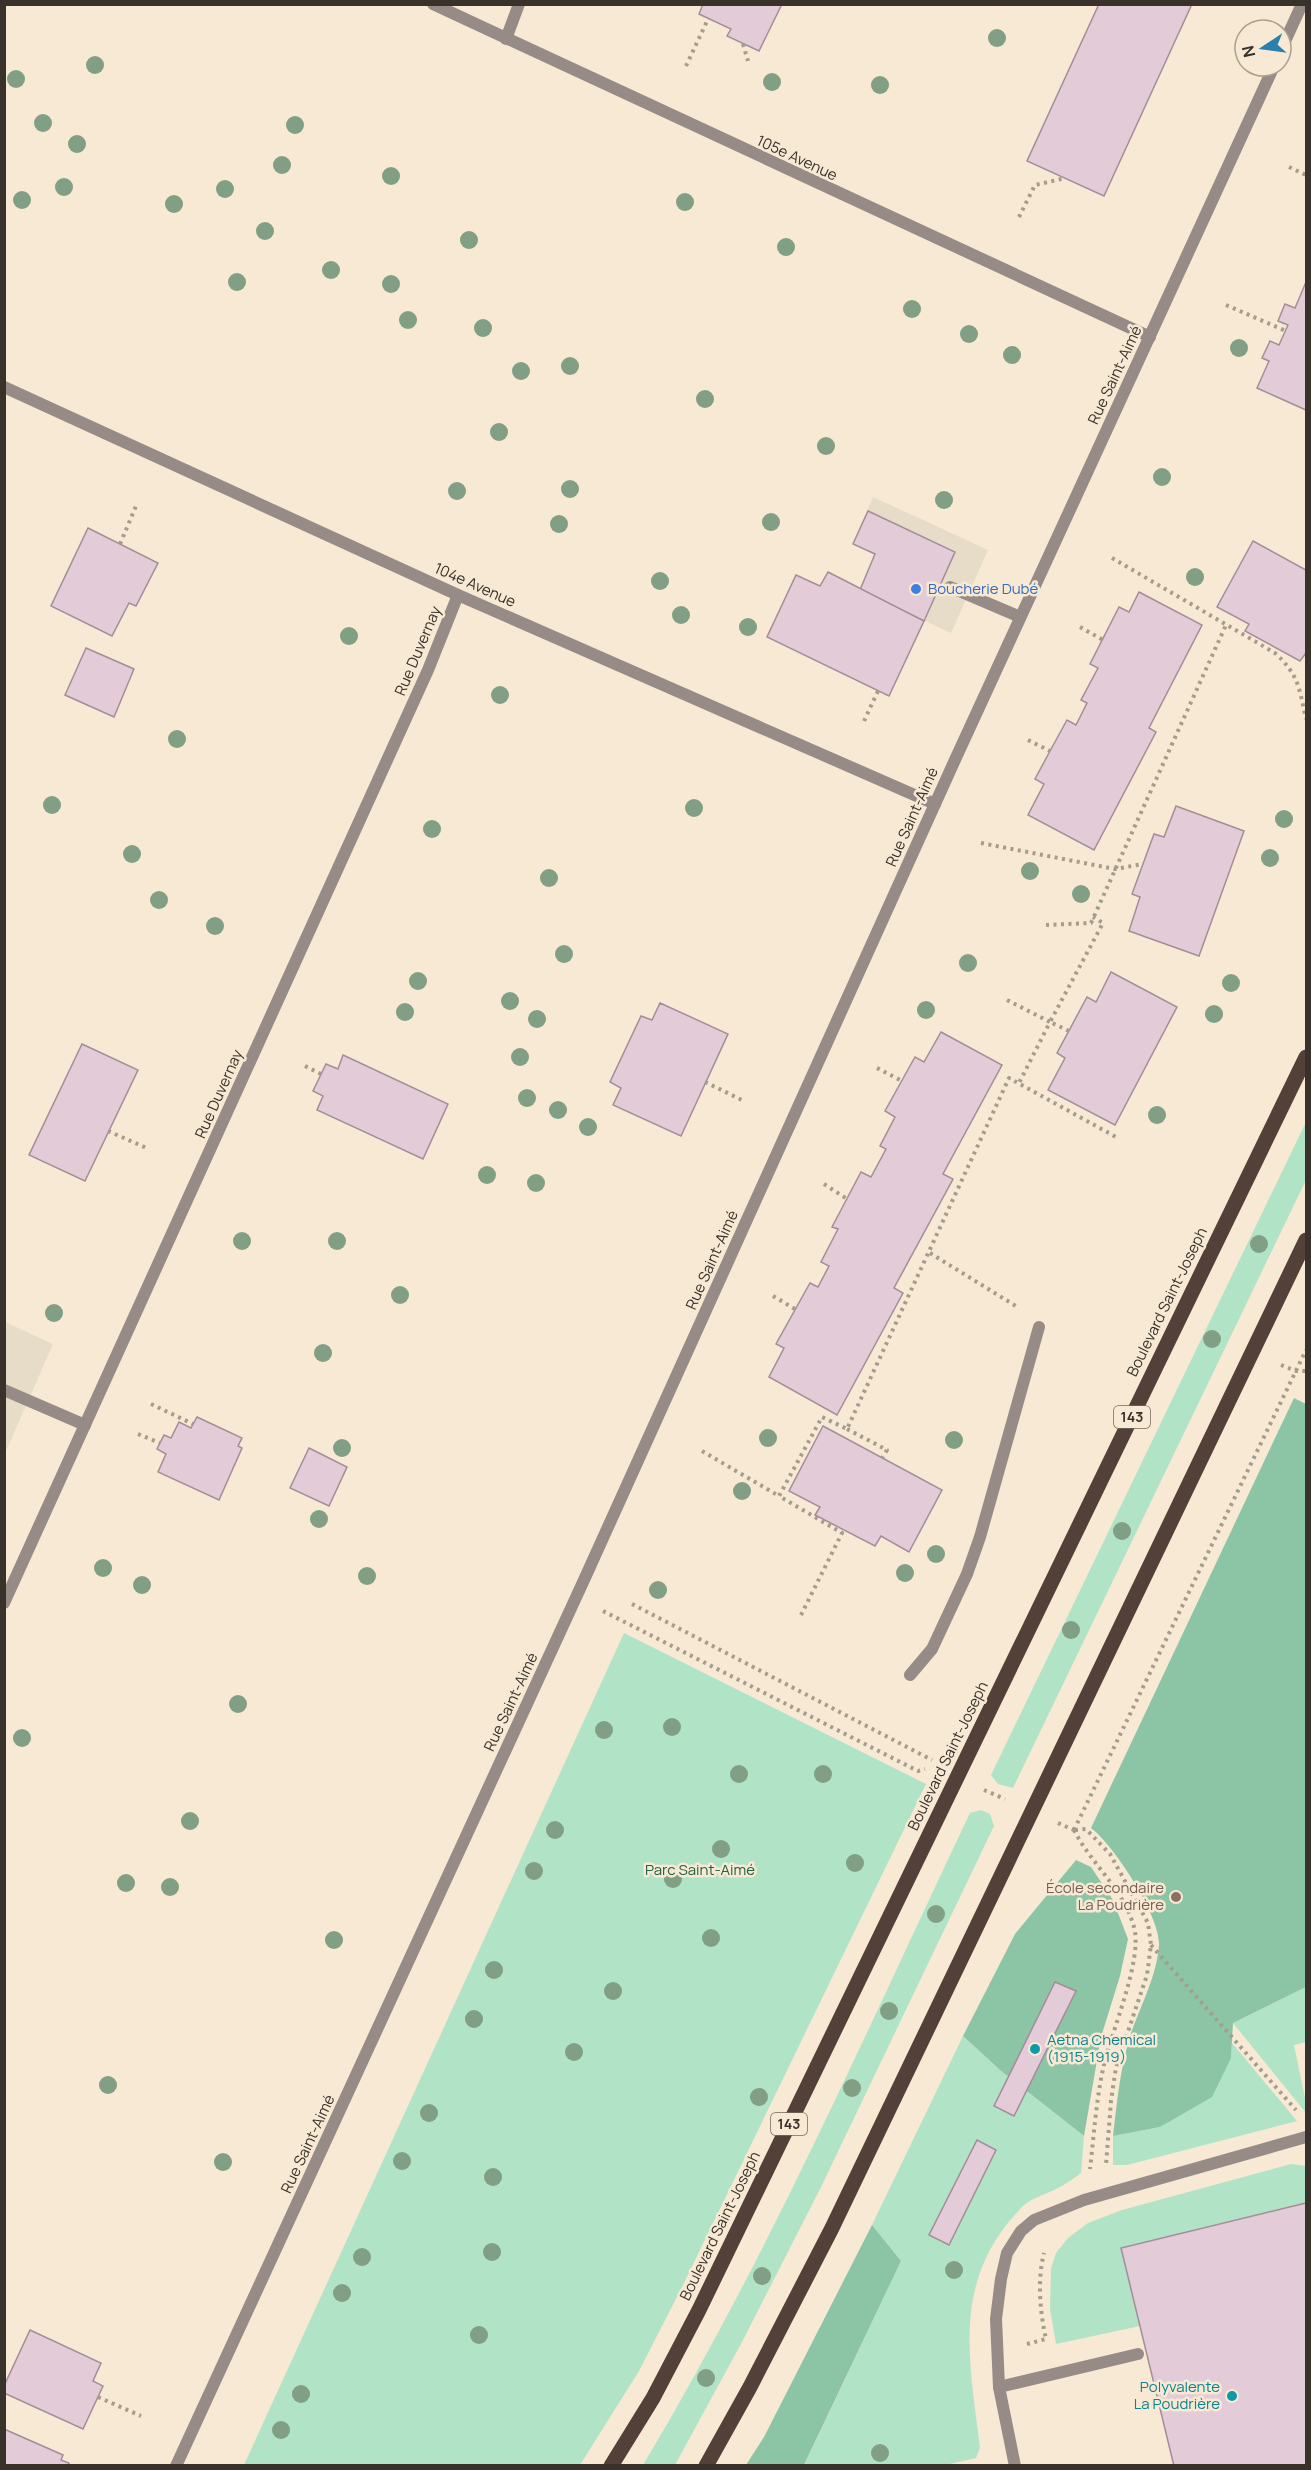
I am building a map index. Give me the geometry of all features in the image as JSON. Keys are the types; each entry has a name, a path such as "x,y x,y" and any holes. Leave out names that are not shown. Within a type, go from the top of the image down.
{"main road":[{"name":"Boulevard Saint-Joseph","path":"611,2466 652,2398 699,2310 1306,1057"},
{"path":"706,2466 750,2387 832,2228 1306,1240"}],"street":[{"name":"105e Avenue","path":"433,4 1150,337"},
{"path":"506,39 519,4"},
{"path":"1293,24 1302,4"},
{"name":"Rue Saint-Aimé","path":"176,2466 584,1580 1020,617 1269,78"},
{"name":"104e Avenue","path":"4,387 458,595 935,804"},
{"path":"950,587 1020,617"},
{"name":"Rue Duvernay","path":"4,1603 423,681 458,595"},
{"path":"910,1675 932,1649 967,1574 980,1537 1039,1328"},
{"path":"4,1390 85,1425"},
{"path":"1015,2466 999,2387 996,2319 1007,2253 1021,2231 1034,2220 1084,2200 1306,2137"},
{"path":"999,2387 1138,2354"}],"path":[{"path":"686,66 708,19"},
{"path":"743,44 748,61"},
{"path":"1289,167 1306,175"},
{"path":"1020,218 1035,184 1066,178"},
{"path":"1226,305 1286,331"},
{"path":"120,544 136,506"},
{"path":"1112,558 1226,625 1263,643 1291,668 1298,681 1306,719"},
{"path":"1046,925 1091,923 1226,625"},
{"path":"1080,627 1103,640"},
{"path":"864,721 878,691"},
{"path":"1028,740 1050,751"},
{"path":"981,843 1115,869 1143,864"},
{"path":"1018,1083 1103,922 1093,917"},
{"path":"1007,1000 1069,1031"},
{"path":"305,1066 321,1074"},
{"path":"877,1068 902,1081"},
{"path":"847,1429 1009,1078 1116,1137"},
{"path":"705,1082 744,1101"},
{"path":"108,1131 149,1149"},
{"path":"824,1184 847,1199"},
{"path":"930,1253 1023,1311 1039,1328"},
{"path":"773,1296 795,1310"},
{"path":"1074,1830 1306,1350"},
{"path":"1281,1365 1296,1371 1306,1371"},
{"path":"151,1404 193,1424"},
{"path":"779,1496 822,1417 886,1450 882,1458"},
{"path":"138,1434 160,1443"},
{"path":"702,1451 842,1531 801,1615"},
{"path":"624,1622 918,1771 935,1766 931,1759 632,1604"},
{"path":"774,1708 778,1700"},
{"path":"983,1789 1007,1800"},
{"path":"1052,1821 1074,1830 1086,1829 1110,1854 1148,1923 1151,1945 1147,1975 1116,2067 1106,2167"},
{"path":"1074,1830 1113,1884 1129,1913 1137,1942 1134,1961 1103,2067 1090,2172 1084,2200"},
{"path":"1151,1945 1302,2117"},
{"path":"1045,2248 1040,2288 1046,2339"},
{"path":"98,2397 141,2416"}],"shaded area":[{"path":"873,497 988,550 951,633 860,590 875,555 853,544"},
{"path":"5,1322 53,1344 5,1453"}],"green space":[{"path":"1306,1122 1306,1180 1013,1788 998,1784 991,1775"},
{"path":"1294,1398 1306,1404 1306,1987 1233,2023 1231,2058 1212,2097 1160,2127 1113,2136 1119,2086 1127,2048 1152,1980 1159,1945 1158,1933 1152,1917 1134,1882 1111,1849 1091,1828"},
{"name":"Parc Saint-Aimé","path":"624,1633 926,1784 682,2287 639,2371 580,2465 244,2465"},
{"path":"981,1810 990,1814 994,1826 821,2187 742,2342 675,2465 643,2465 689,2386 774,2225 970,1813"},
{"path":"1076,1860 1091,1867 1113,1900 1128,1939 1120,1976 1101,2037 1084,2136 1000,2070 963,2036 1015,1934"},
{"path":"1306,1987 1306,2042 1294,2045 1306,2113 1233,2023"},
{"path":"963,2036 1000,2070 1084,2136 1081,2173 1022,2207 999,2234 984,2262 975,2291 970,2321 972,2382 980,2448 976,2458 941,2466 804,2466 901,2261 872,2225"},
{"path":"1232,2043 1297,2121 1127,2165 1113,2165 1113,2136 1160,2127 1231,2058"},
{"path":"1291,2164 1306,2166 1306,2203 1121,2248 1140,2326 1056,2344 1050,2309 1051,2269 1056,2253 1068,2238 1088,2223 1122,2210"},
{"path":"872,2225 901,2261 804,2465 746,2465 764,2437"}],"building":[{"path":"703,4 782,4 759,51 727,36 731,29 699,14"},
{"path":"1099,4 1192,4 1104,196 1027,161"},
{"path":"1306,282 1306,410 1257,388 1269,361 1262,358 1270,341 1279,345 1288,325 1278,321 1285,304 1295,308"},
{"path":"868,511 955,552 924,621 860,590 875,554 853,544"},
{"path":"88,528 158,563 136,606 129,603 112,636 51,606"},
{"path":"1253,541 1306,570 1306,653 1300,661 1245,631 1249,624 1217,607"},
{"path":"828,572 924,621 889,696 767,637 796,575 820,586"},
{"path":"1139,592 1202,625 1149,728 1156,732 1094,850 1028,815 1044,784 1035,779 1067,720 1076,725 1087,703 1081,700 1098,668 1090,664 1119,607 1129,612"},
{"path":"86,648 134,669 114,717 65,695"},
{"path":"1176,806 1244,831 1199,956 1129,931 1140,897 1132,894 1154,834 1164,837"},
{"path":"1111,972 1177,1007 1115,1125 1048,1090 1065,1058 1057,1053 1087,997 1096,1002"},
{"path":"660,1003 728,1034 681,1136 613,1105 621,1088 610,1082 641,1016 652,1020"},
{"path":"941,1032 1002,1065 943,1174 953,1179 894,1288 903,1293 837,1415 769,1377 784,1348 776,1344 810,1283 818,1287 829,1266 821,1262 838,1229 832,1227 861,1172 871,1177 886,1149 880,1146 895,1117 885,1111 915,1057 924,1062"},
{"path":"82,1044 138,1070 85,1181 29,1155"},
{"path":"343,1055 448,1104 423,1159 317,1110 323,1096 313,1091 326,1064 338,1069"},
{"path":"197,1417 242,1438 238,1446 242,1448 219,1500 158,1472 166,1454 157,1449 164,1435 171,1438 179,1422 191,1428"},
{"path":"823,1426 942,1490 909,1552 881,1536 875,1546 815,1515 820,1507 789,1491"},
{"path":"309,1448 347,1467 329,1506 290,1488"},
{"name":"Aetna Chemical (1915-1919)","path":"1055,1982 1076,1991 1014,2116 994,2106"},
{"path":"977,2140 996,2150 949,2245 929,2235"},
{"name":"Polyvalente La Poudrière","path":"1306,2203 1306,2466 1174,2466 1121,2248"},
{"path":"30,2330 101,2363 93,2381 103,2386 83,2429 4,2393 4,2386"},
{"path":"4,2429 63,2455 61,2460 69,2463 67,2466 4,2466"}],"place":[{"name":"Boucherie Dubé","path":"916,589"},
{"name":"École secondaire La Poudrière","path":"1176,1897"},
{"name":"Aetna Chemical (1915-1919)","path":"1035,2049"},
{"name":"Polyvalente La Poudrière","path":"1232,2396"}]}
